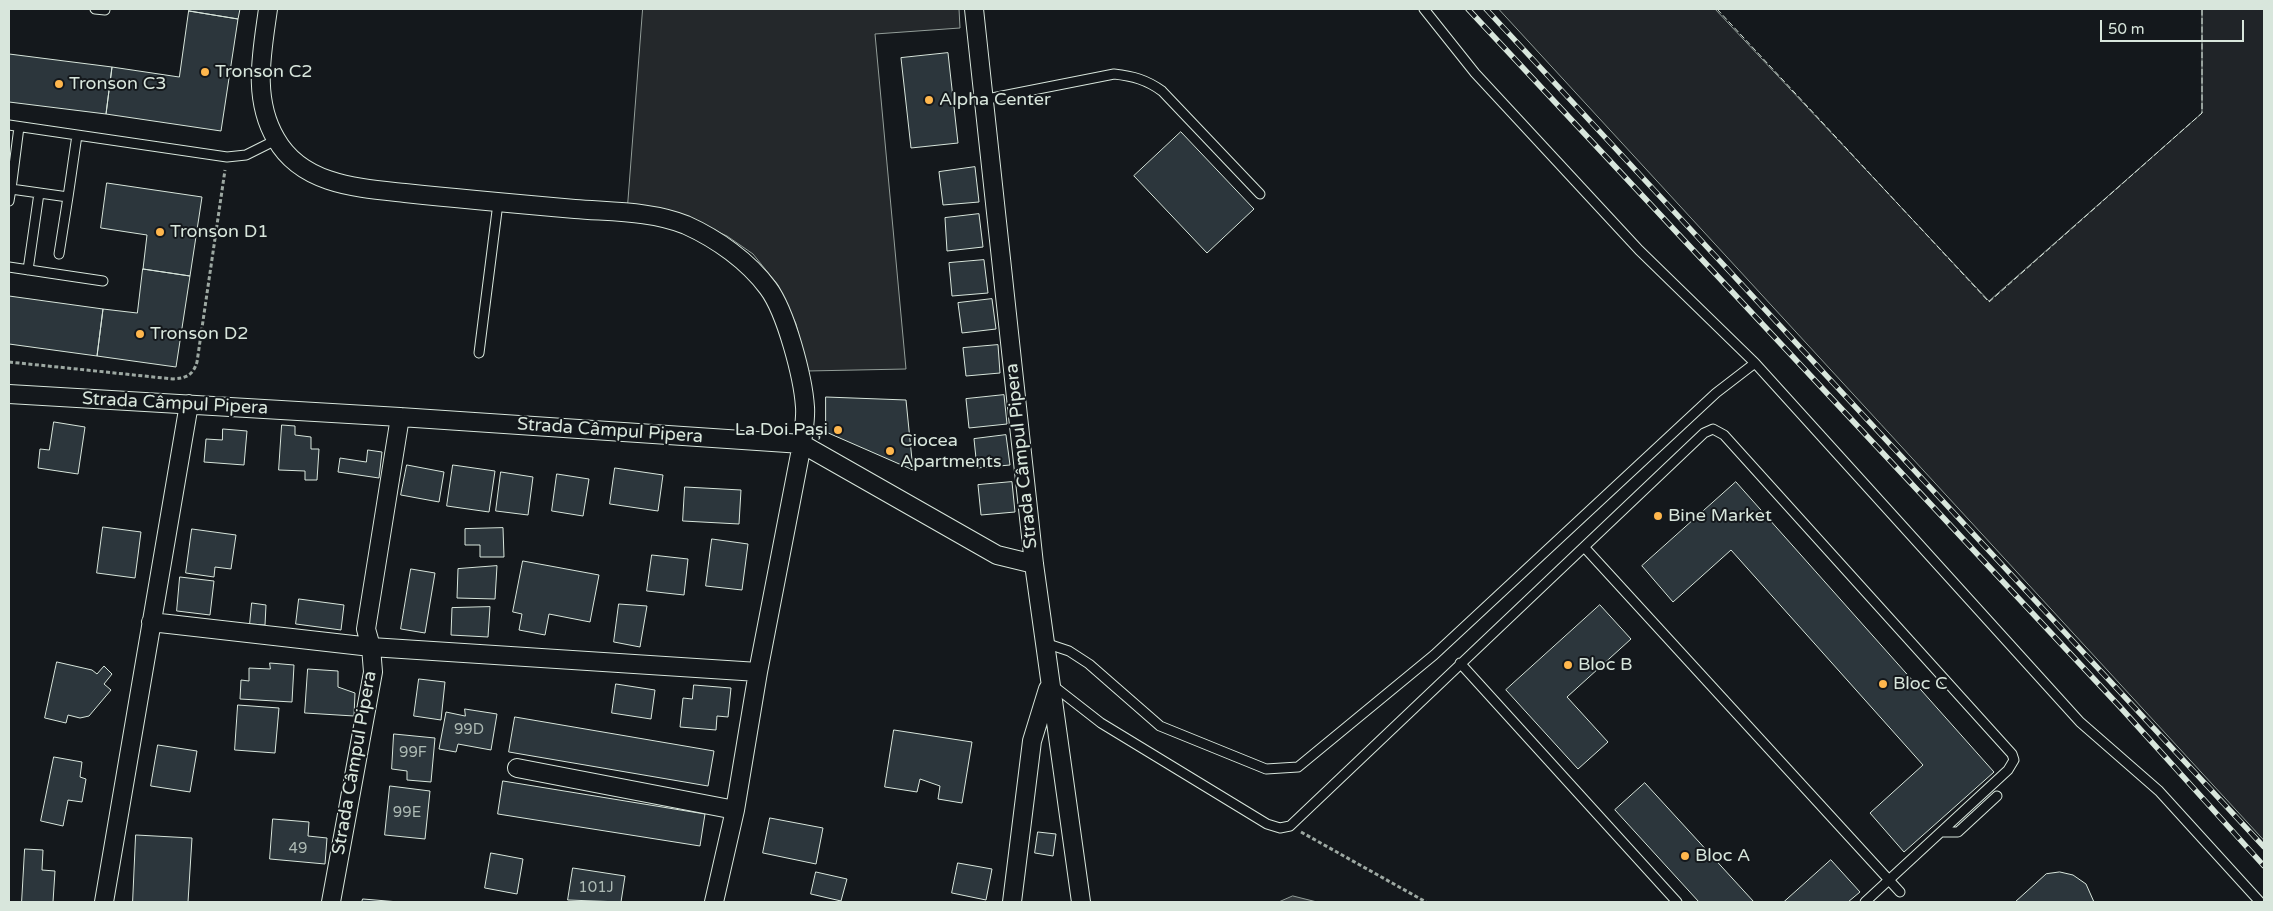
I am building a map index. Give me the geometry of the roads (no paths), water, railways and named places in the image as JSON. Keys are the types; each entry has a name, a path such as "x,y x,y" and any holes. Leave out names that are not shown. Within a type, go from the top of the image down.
{"street":[{"path":"268,9 260,83 265,114 276,140 293,161 321,179 358,188 498,203 652,216 686,225 719,244 744,261 769,289 785,324 800,373 805,409 802,444 758,672 735,810 714,902"},
{"name":"Strada Câmpul Pipera","path":"974,9 982,100 1034,564 1081,902"},
{"name":"Strada Câmpul Pipera","path":"9,394 400,416 802,444"},
{"path":"104,902 188,404"},
{"name":"Strada Câmpul Pipera","path":"331,902 373,672 371,647 366,629 400,416"},
{"path":"802,444 997,554 1034,564"},
{"path":"151,622 371,647 758,672"},
{"path":"1012,902 1032,741 1050,683"},
{"path":"517,768 735,810"}],"lane":[{"path":"95,9 105,10"},
{"path":"1424,9 1475,73 1633,243 1755,364 2080,722 2159,791 2260,902"},
{"path":"982,100 1114,74 1135,77 1146,81 1162,91 1260,194"},
{"path":"9,125 227,157 246,154 276,140"},
{"path":"9,200 19,127"},
{"path":"59,254 77,135"},
{"path":"11,189 68,197"},
{"path":"28,270 39,193"},
{"path":"479,353 498,203"},
{"path":"9,267 103,281"},
{"path":"1044,643 1068,651 1089,664 1160,726 1266,769 1298,767 1434,655 1716,393 1755,364"},
{"path":"1050,683 1101,723 1267,824 1280,828 1290,826 1704,433 1713,429 1724,434 2012,754 2014,760 2008,770 1865,902"},
{"path":"1585,548 1900,892"},
{"path":"1460,663 1677,902"},
{"path":"1941,832 1958,832 1998,796"}],"railway":[{"path":"1468,9 2121,708 2264,866"},
{"path":"1486,9 2264,847"}],"place":[{"name":"Tronson C2","path":"205,72"},
{"name":"Tronson C3","path":"59,84"},
{"name":"Alpha Center","path":"929,100"},
{"name":"Tronson D1","path":"160,232"},
{"name":"Tronson D2","path":"140,334"},
{"name":"La Doi Pași","path":"838,430"},
{"name":"Ciocea Apartments","path":"890,451"},
{"name":"Bine Market","path":"1658,516"},
{"name":"Bloc B","path":"1568,665"},
{"name":"Bloc C","path":"1883,684"},
{"name":"Bloc A","path":"1685,856"}]}
